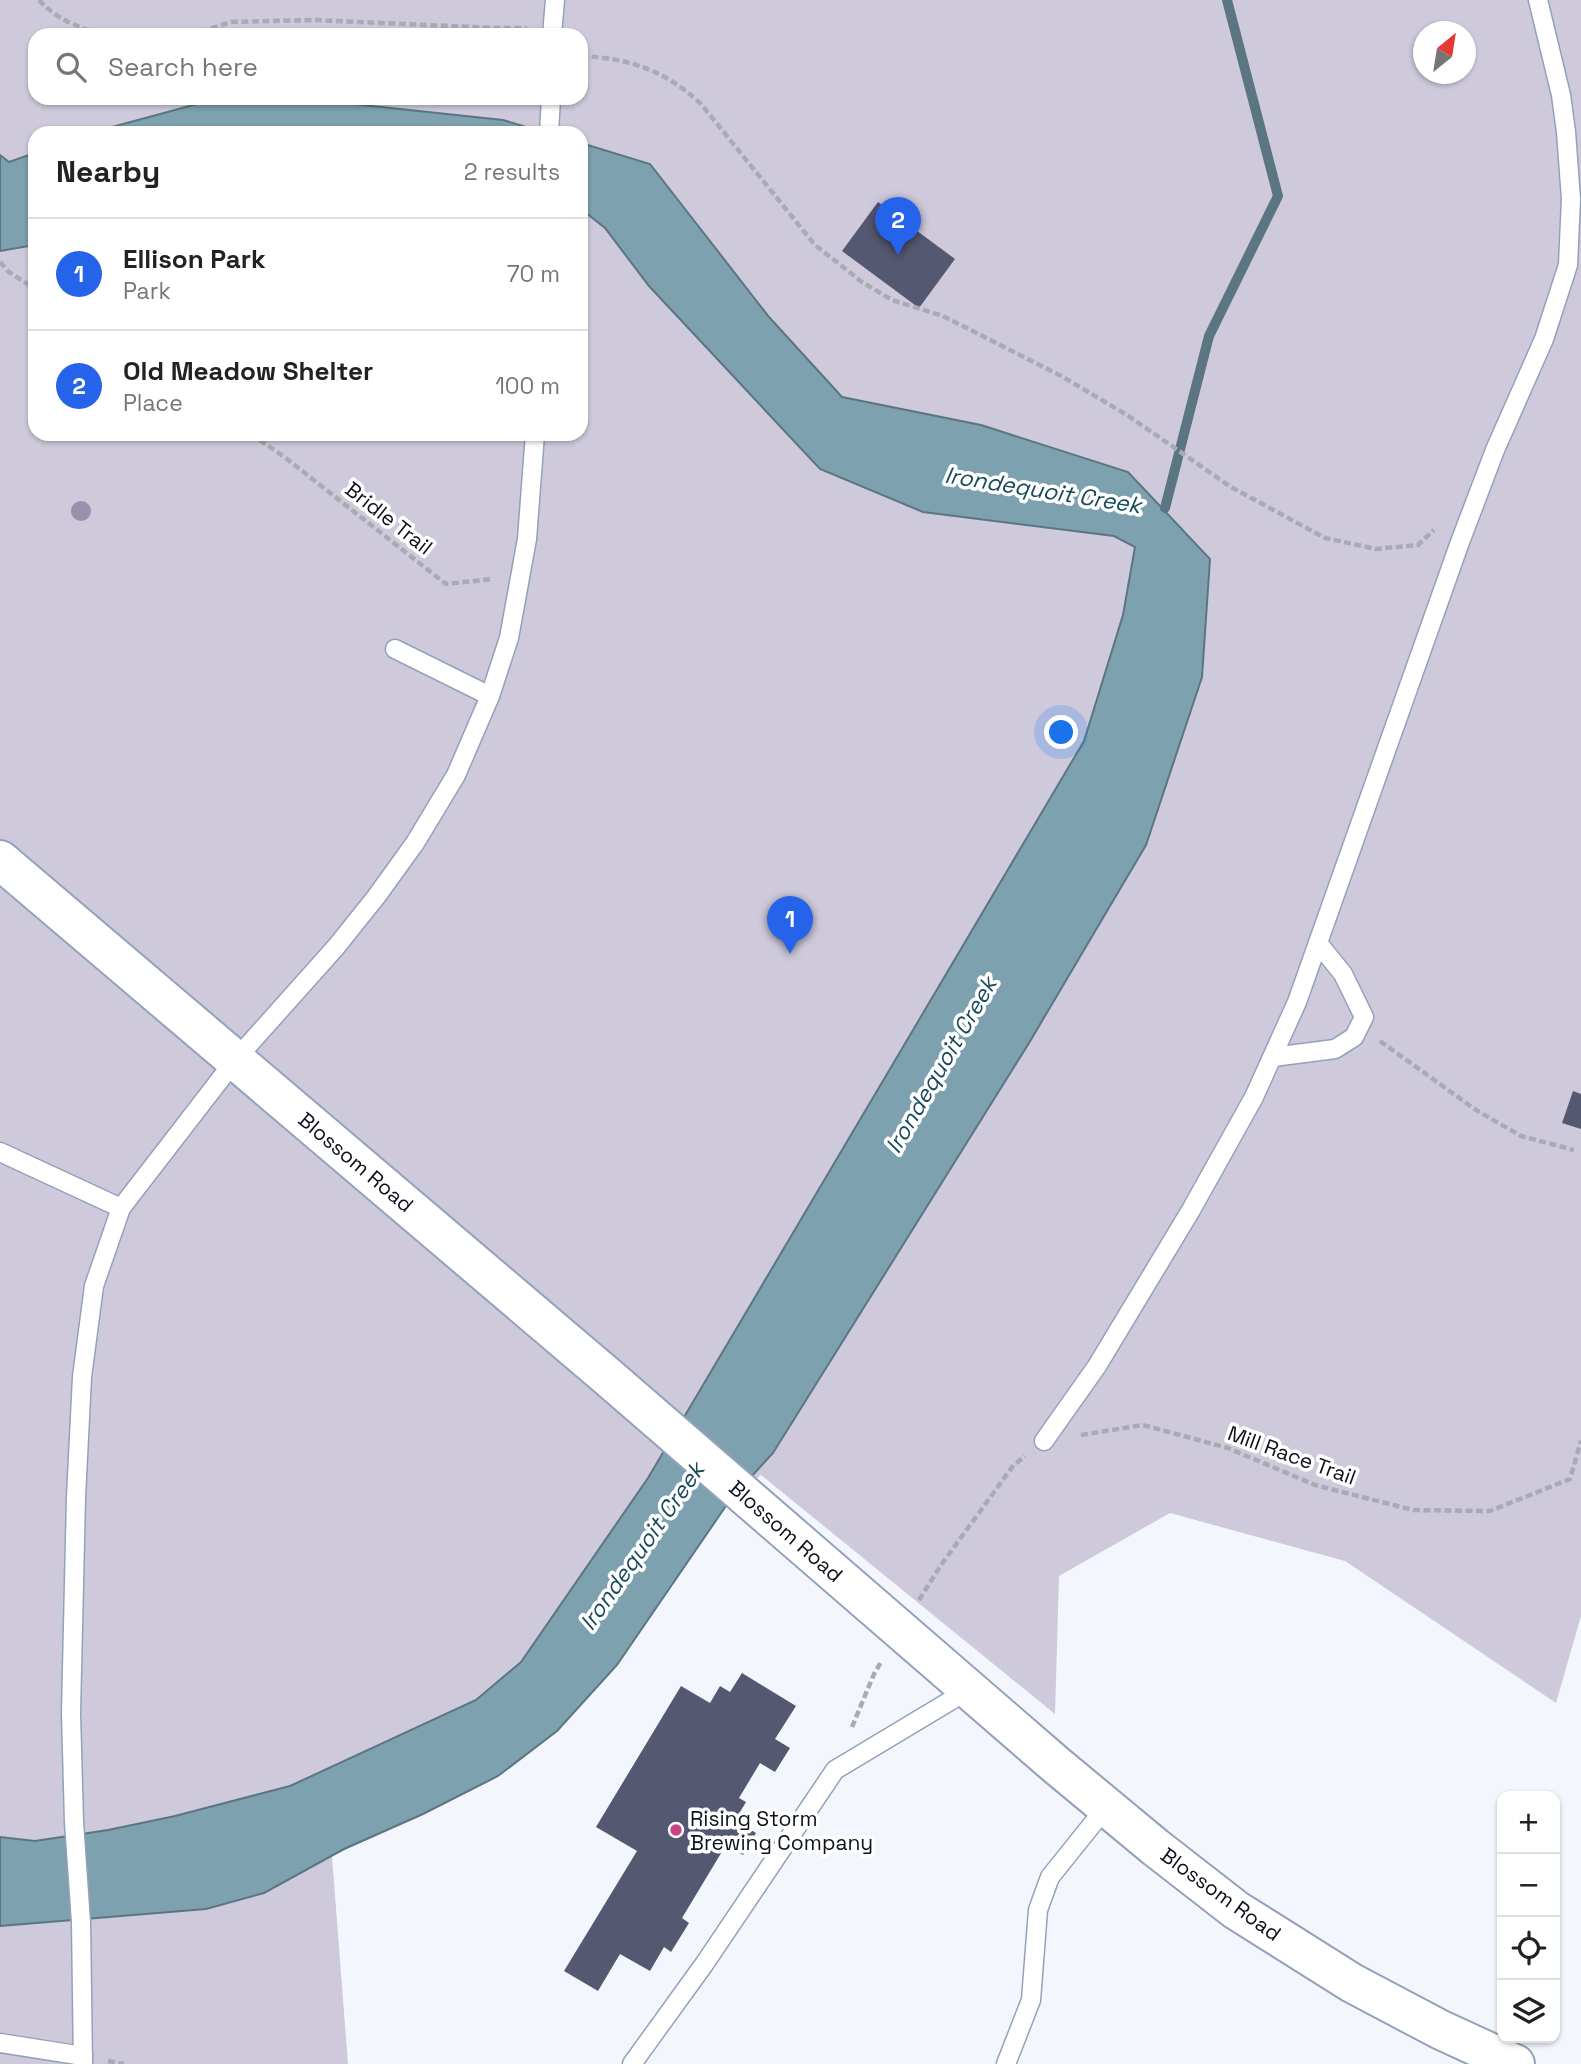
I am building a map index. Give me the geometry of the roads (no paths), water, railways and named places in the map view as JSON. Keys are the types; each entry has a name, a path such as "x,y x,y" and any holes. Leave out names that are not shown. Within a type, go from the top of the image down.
{"street":[{"name":"Blossom Road","path":"0,860 1155,1847 1236,1910 1352,1983 1441,2030 1515,2064"}],"lane":[{"path":"552,28 555,0"},
{"path":"1044,1441 1097,1366 1191,1210 1236,1132 1273,1057 1297,1002 1450,568 1495,450 1544,340 1568,265 1571,199 1561,95 1538,0"},
{"path":"549,126 551,105"},
{"path":"0,2043 83,2060 81,1922 74,1822 71,1713 82,1377 94,1286 121,1208 236,1059 336,947 376,897 415,843 456,775 491,696 509,638 529,526 535,441"},
{"path":"395,649 491,696"},
{"path":"1273,1057 1335,1049 1354,1037 1364,1017 1343,974 1318,943"},
{"path":"0,1152 121,1208"},
{"path":"632,2064 705,1962 835,1770 970,1689"},
{"path":"1006,2064 1031,2000 1038,1910 1050,1877 1107,1806"}],"water":[{"path":"193,105 363,105 503,120 523,126 116,126"},
{"name":"Irondequoit Creek","path":"588,145 650,164 769,317 842,397 981,425 1128,472 1210,559 1202,677 1146,845 1029,1043 773,1453 730,1500 617,1665 557,1731 498,1776 423,1814 344,1849 264,1893 206,1909 0,1926 0,1837 35,1841 108,1830 175,1816 290,1786 476,1700 521,1662 648,1478 1084,741 1123,615 1135,547 1114,536 923,512 820,469 649,286 605,228 588,215"},
{"path":"0,155 9,162 28,155 28,246 0,251"}],"waterway":[{"path":"1165,508 1209,336 1278,196 1227,0"}],"place":[{"name":"Old Meadow Shelter","path":"898,255"},
{"name":"Ellison Park","path":"790,954"},
{"name":"Rising Storm Brewing Company","path":"676,1830"}]}
